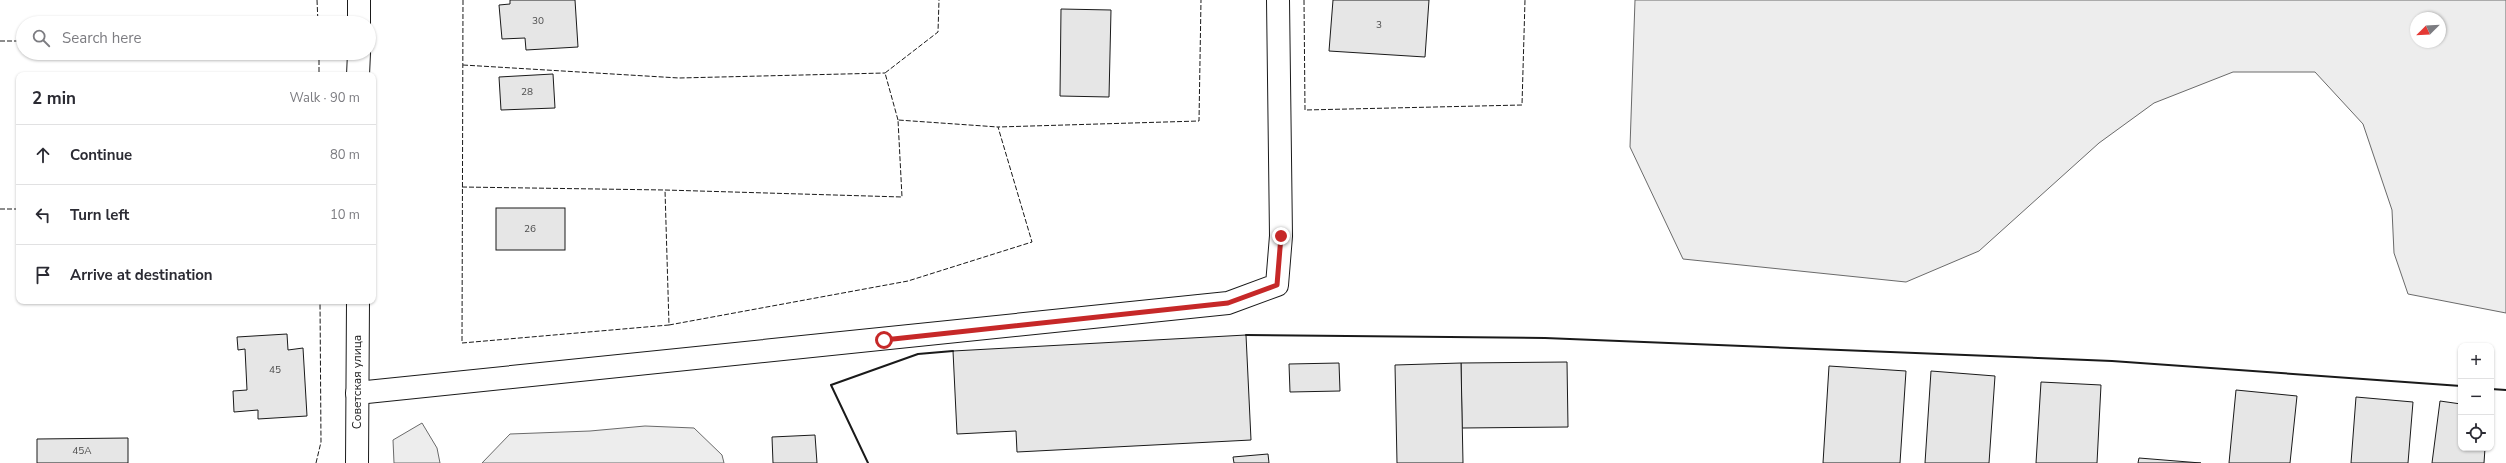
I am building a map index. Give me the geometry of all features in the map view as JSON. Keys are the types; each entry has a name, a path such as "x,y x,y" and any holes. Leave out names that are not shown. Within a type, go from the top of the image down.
{"street":[{"path":"359,0 359,16"},
{"path":"357,393 1228,303 1277,285 1281,236 1278,0"},
{"path":"358,60 358,72"},
{"name":"Советская улица","path":"357,463 358,304"}],"shaded area":[{"path":"1635,0 2506,0 2506,313 2408,294 2394,253 2392,210 2363,124 2315,72 2233,72 2154,103 2099,143 1979,251 1906,282 1683,259 1630,147"},
{"path":"422,423 437,448 440,463 394,463 393,440"},
{"path":"645,426 694,428 722,455 724,463 482,463 510,434 590,431"}],"building":[{"path":"510,0 575,0 578,47 526,50 525,38 502,39 499,5 510,4"},
{"path":"1333,0 1429,0 1425,57 1329,51"},
{"path":"1061,9 1111,10 1109,97 1060,96"},
{"path":"553,74 555,108 501,110 499,77"},
{"path":"496,208 565,208 565,250 496,250"},
{"path":"287,334 288,350 303,348 307,416 258,419 258,410 234,412 233,391 247,390 245,349 238,350 237,337"},
{"path":"1246,335 1251,440 1017,452 1016,431 957,434 953,351"},
{"path":"1567,362 1568,427 1462,428 1461,363"},
{"path":"1339,363 1340,391 1290,392 1289,364"},
{"path":"1461,363 1463,463 1397,463 1395,365"},
{"path":"1829,366 1906,371 1900,463 1823,463"},
{"path":"1931,371 1995,376 1989,463 1925,463"},
{"path":"2041,382 2101,385 2097,463 2036,463"},
{"path":"2236,390 2297,396 2290,463 2229,463"},
{"path":"2356,397 2413,402 2408,463 2351,463"},
{"path":"2440,401 2458,404 2458,451 2485,451 2484,463 2432,463"},
{"path":"815,435 817,463 773,463 772,437"},
{"path":"128,438 128,463 37,463 37,439"},
{"path":"1268,454 1269,463 1234,463 1233,457"},
{"path":"2139,458 2201,463 2138,463"}],"fence":[{"path":"317,0 318,16"},
{"path":"463,0 462,343 669,325 665,190"},
{"path":"898,120 885,73 938,32 939,0"},
{"path":"669,325 908,281 1032,242 998,127 1199,121 1201,0"},
{"path":"1304,0 1305,110 1522,105 1525,0"},
{"path":"0,41 16,41"},
{"path":"319,60 319,72"},
{"path":"463,65 679,78 885,73"},
{"path":"462,187 665,190 902,197 898,120 998,127"},
{"path":"0,209 16,209"},
{"path":"316,463 321,442 320,304"}],"wall":[{"path":"1246,335 1545,338 2112,361 2458,386"},
{"path":"868,463 831,385 918,354 953,351"},
{"path":"2494,389 2506,390"}],"route":[{"path":"884,340 1228,303 1277,285 1281,236"}]}
